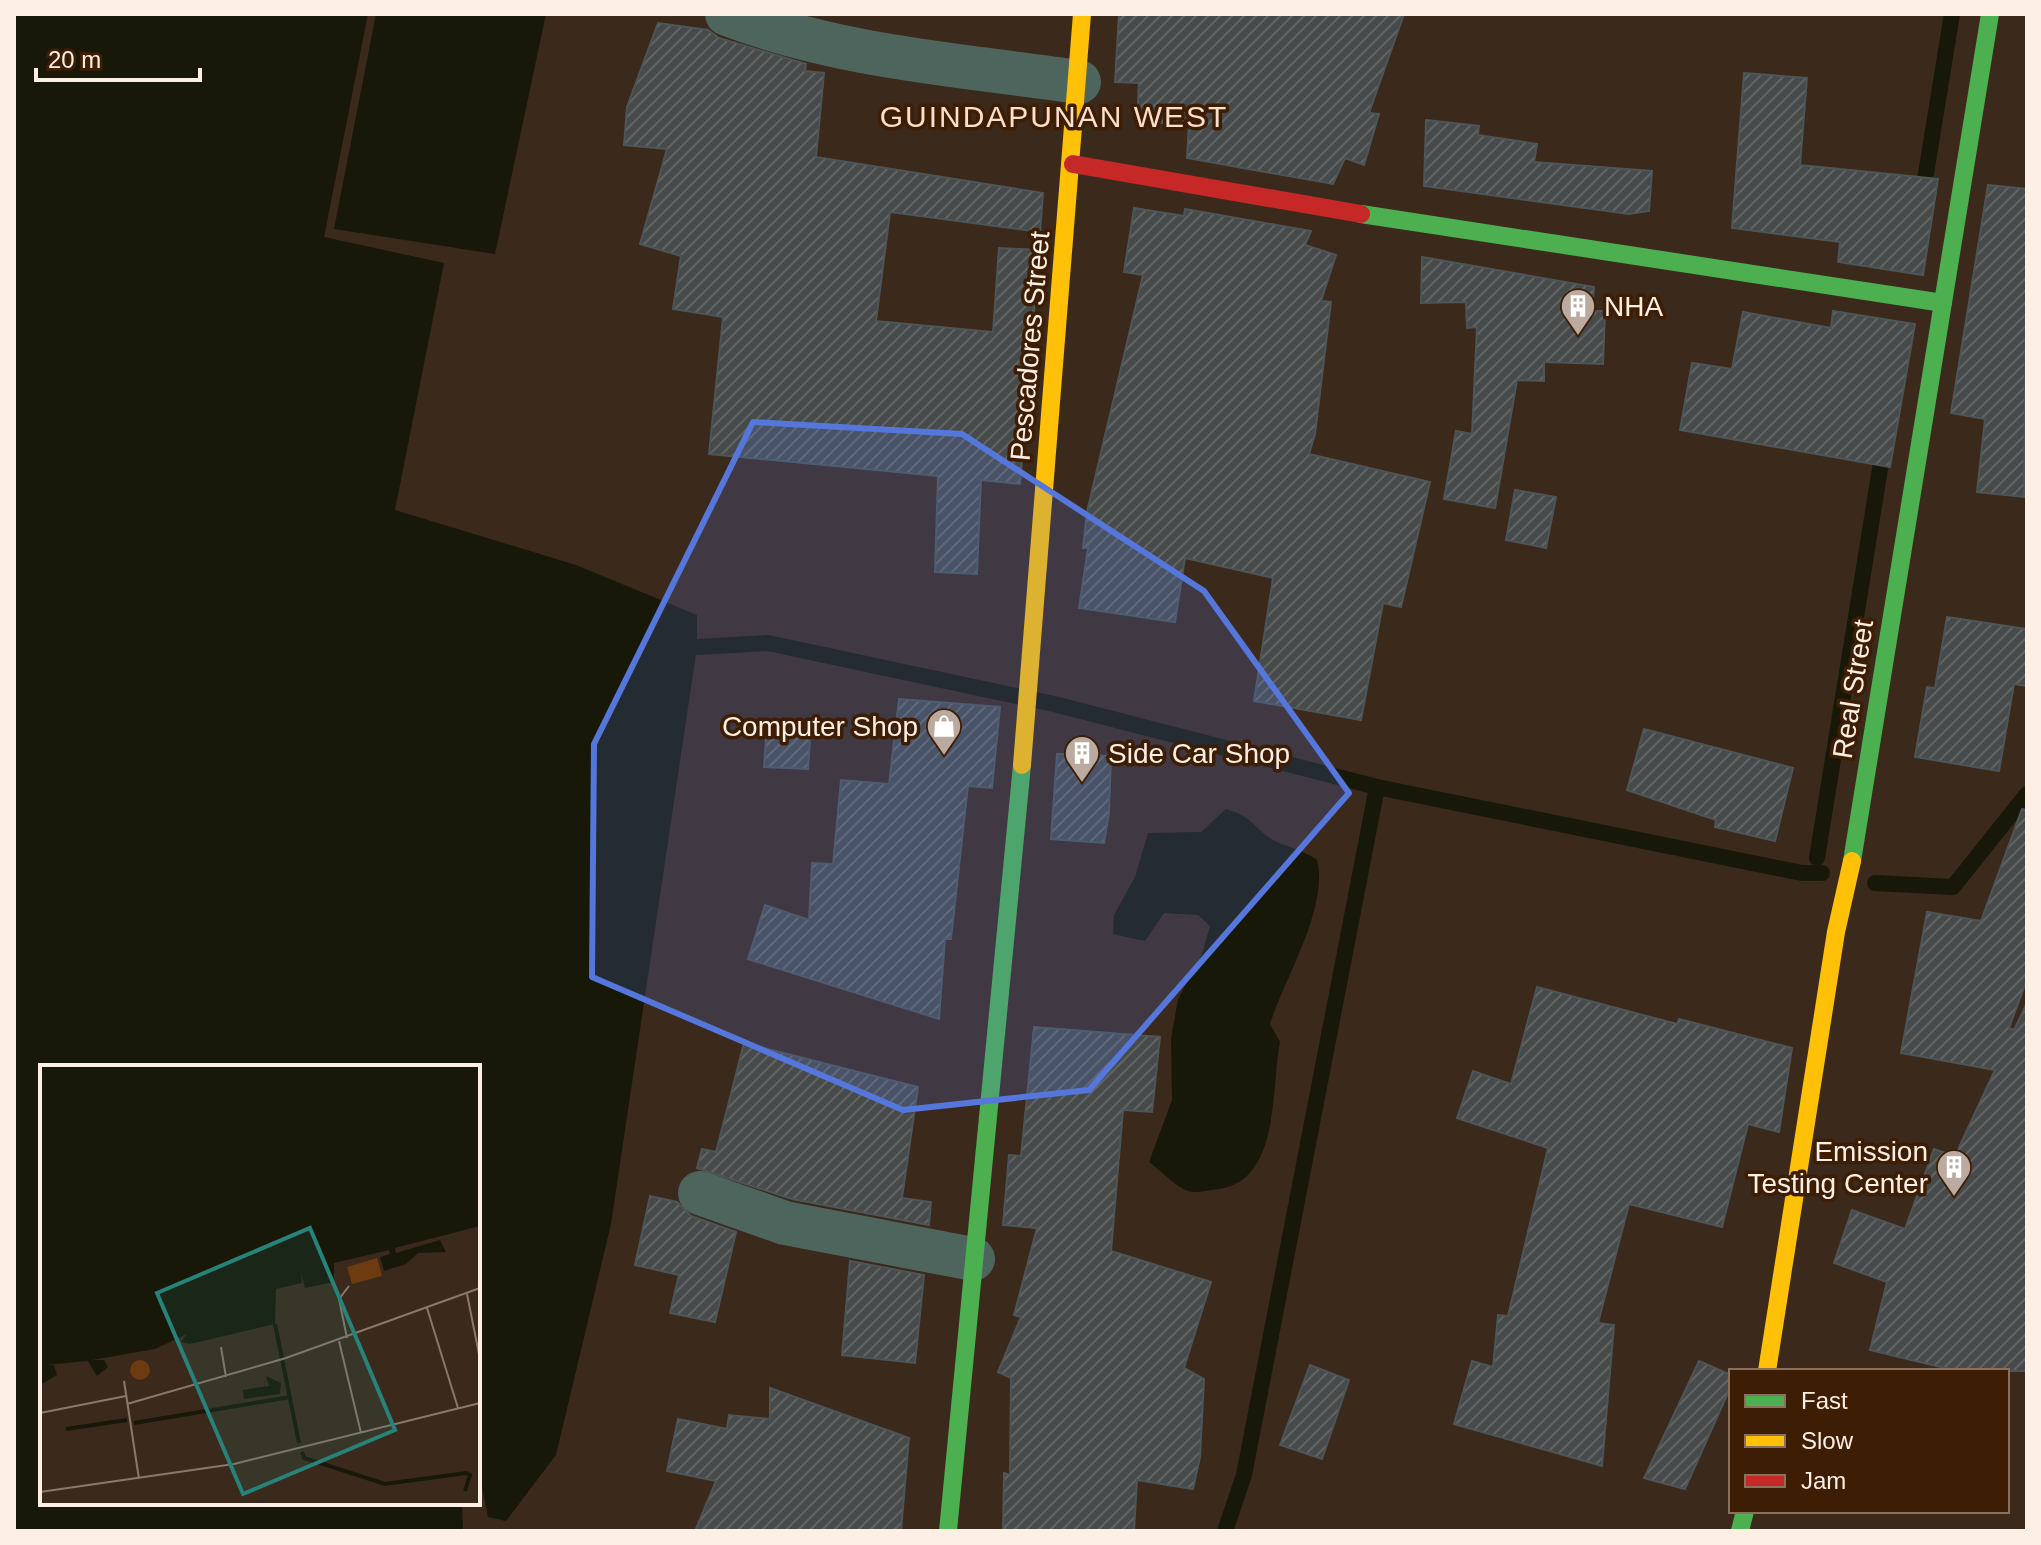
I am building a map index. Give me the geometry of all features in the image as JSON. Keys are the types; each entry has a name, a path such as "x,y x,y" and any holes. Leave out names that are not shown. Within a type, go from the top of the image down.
{"street":[{"path":"727,14 779,34 853,50 1079,82"},
{"name":"Pescadores Street","path":"948,1531 1030,683 1073,164 1082,14"},
{"name":"Real Street","path":"1767,1369 1836,932 1858,837 1990,14"},
{"path":"1073,164 1372,216 1943,303"},
{"path":"700,1193 785,1223 973,1259"}],"highlighted area":[{"path":"753,422 962,434 1204,591 1349,793 1089,1090 903,1110 592,977 594,744"}],"shaded area":[{"path":"14,14 368,14 324,237 444,263 395,510 576,565 697,615 697,647 611,1224 556,1455 506,1521 488,1517 480,1476 480,1065 40,1065 40,1505 462,1505 463,1531 14,1531"},
{"path":"376,14 546,14 495,254 334,229"},
{"path":"1226,809 1243,816 1275,841 1317,860 1319,879 1317,899 1304,942 1270,1024 1280,1042 1273,1105 1263,1150 1253,1169 1239,1182 1219,1189 1192,1192 1178,1186 1149,1162 1172,1100 1171,1039 1178,999 1202,954 1210,926 1198,915 1164,913 1145,941 1113,934 1114,915 1135,877 1148,833 1201,832"}],"building":[{"path":"1119,14 1404,14 1369,113 1379,114 1364,165 1345,158 1333,184 1187,158 1189,124 1137,122 1139,83 1115,82"},
{"path":"658,23 708,30 719,38 806,64 805,71 824,73 816,157 1043,193 1040,232 890,212 876,321 993,332 999,248 1039,250 1020,484 981,480 977,574 935,572 938,476 709,454 723,317 673,309 681,256 640,244 667,149 624,145 627,107"},
{"path":"1744,73 1807,78 1800,165 1938,179 1923,275 1838,262 1840,242 1732,228"},
{"path":"1426,120 1479,126 1478,135 1537,144 1534,162 1652,171 1649,211 1629,214 1424,186"},
{"path":"1988,185 2027,189 2024,497 1977,492 1985,419 1951,413"},
{"path":"1134,208 1184,216 1185,209 1311,231 1305,245 1336,255 1321,301 1331,302 1315,434 1309,454 1430,482 1401,607 1383,603 1361,720 1254,701 1273,578 1185,558 1175,622 1079,608 1088,548 1083,548 1087,512 1143,275 1124,272"},
{"path":"1422,257 1594,287 1592,311 1605,311 1603,364 1544,362 1544,381 1517,380 1495,508 1444,499 1456,431 1472,434 1477,327 1467,328 1466,302 1421,303"},
{"path":"1833,311 1915,324 1890,467 1680,430 1692,363 1732,369 1743,312 1831,328"},
{"path":"1515,490 1556,497 1546,548 1506,540"},
{"path":"1947,617 2027,629 2027,686 2014,684 1999,771 1915,757 1927,687 1935,688"},
{"path":"899,699 1000,707 992,788 968,786 951,939 945,939 939,1019 748,959 765,905 809,920 812,863 833,864 841,780 889,784"},
{"path":"767,723 811,725 808,769 764,767"},
{"path":"1644,729 1793,768 1775,841 1715,827 1716,820 1627,790"},
{"name":"Side Car Shop","path":"1057,754 1111,756 1109,813 1104,843 1051,839"},
{"path":"2022,809 2027,810 2027,979 2009,1028 2014,1030 2027,1003 2027,1371 1949,1369 1870,1350 1887,1282 1834,1263 1852,1210 1905,1229 1934,1149 1955,1156 1995,1070 1901,1053 1927,912 1981,921"},
{"path":"1537,987 1677,1024 1679,1019 1792,1048 1779,1132 1748,1124 1722,1227 1629,1204 1598,1323 1614,1325 1602,1466 1454,1424 1472,1361 1493,1367 1498,1315 1508,1316 1548,1148 1457,1118 1473,1071 1511,1084"},
{"path":"1034,1027 1160,1037 1152,1112 1123,1110 1111,1251 1211,1282 1184,1368 1204,1379 1200,1457 1193,1489 1137,1480 1134,1531 1003,1531 1004,1473 1010,1475 1011,1378 998,1372 1021,1317 1014,1315 1037,1228 1003,1225 1009,1155 1021,1156"},
{"path":"744,1043 918,1087 902,1198 931,1202 929,1225 792,1199 697,1168 702,1149 716,1152"},
{"path":"650,1196 677,1202 691,1216 736,1232 715,1322 670,1313 679,1275 635,1265"},
{"path":"850,1261 924,1275 915,1363 842,1355"},
{"path":"1699,1361 1729,1374 1729,1390 1685,1489 1644,1478"},
{"path":"1310,1365 1349,1380 1322,1459 1280,1445"},
{"path":"770,1388 909,1438 901,1531 695,1531 716,1481 667,1471 678,1419 727,1429 729,1415 770,1419"}],"waterway":[{"path":"1922,198 1952,14"},
{"path":"1817,858 1884,444"},
{"path":"697,647 768,643 1054,704 1377,787 1802,873 1822,873"},
{"path":"1225,1531 1244,1475 1377,787"},
{"path":"1875,883 1953,887 2027,794"}],"traffic: fast":[{"path":"1852,861 1990,14"},
{"path":"1361,214 1943,303"},
{"path":"948,1531 1022,765"},
{"path":"1740,1531 1744,1513"}],"traffic: slow":[{"path":"1022,765 1082,14"},
{"path":"1767,1369 1836,932 1852,861"}],"traffic: jam":[{"path":"1073,164 1361,214"}],"place":[{"name":"NHA","path":"1578,337"},
{"name":"Computer Shop","path":"944,757"},
{"name":"Side Car Shop","path":"1082,784"},
{"name":"Emission Testing Center","path":"1954,1198"}],"district":[{"name":"GUINDAPUNAN WEST","path":"1054,116"}]}
